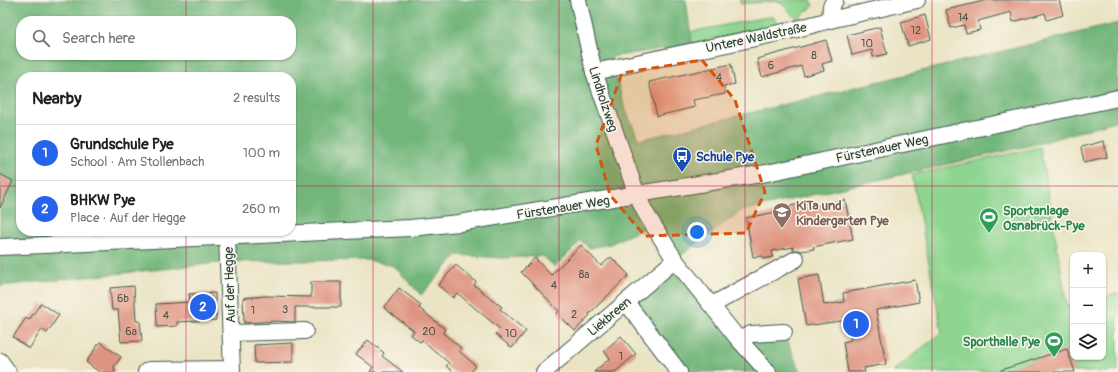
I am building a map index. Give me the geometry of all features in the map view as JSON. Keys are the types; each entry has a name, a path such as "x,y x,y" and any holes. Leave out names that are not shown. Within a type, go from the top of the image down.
{"street":[{"name":"Lindholzweg","path":"578,0 594,72 644,212 675,260 739,340 768,372"},
{"path":"830,20 831,6 835,0"},
{"name":"Untere Waldstraße","path":"594,72 792,30 917,0"},
{"name":"Fürstenauer Weg","path":"296,234 410,228 452,224 637,195 767,173 1118,98"},
{"name":"Fürstenauer Weg","path":"0,247 247,236"},
{"name":"Auf der Hegge","path":"227,237 232,370"},
{"path":"712,305 796,259"},
{"name":"Liekbreen","path":"544,372 675,260"},
{"path":"626,302 679,372"},
{"name":"Auf der Hegge","path":"231,333 306,331"},
{"path":"739,340 751,334 784,332"},
{"path":"0,361 8,372"},
{"path":"146,372 149,370 232,370"}],"highlighted area":[{"path":"702,60 735,100 765,192 746,233 645,236 610,195 596,145 622,73"}],"green space":[{"path":"0,0 686,0 692,44 611,57 624,106 639,140 1118,23 1118,120 1041,143 741,211 675,260 653,224 610,244 590,248 581,241 555,267 543,256 503,258 457,255 421,295 394,266 368,260 228,262 0,286"},
{"path":"739,0 811,0 813,6 797,19 779,1 741,4"},
{"path":"772,16 780,25 692,44 690,32"},
{"name":"Sportanlage Osnabrück-Pye","path":"1040,147 1067,306 1070,306 1070,360 1106,360 1106,296 1118,293 1118,372 892,372 942,332 912,175"},
{"path":"675,260 739,340 784,332 800,372 679,372 626,302"}],"building":[{"path":"988,0 1059,0 1063,15 1047,20 1045,13 1013,22 1011,12 978,21 980,30 966,33 964,25 951,28 946,10"},
{"path":"925,15 931,39 908,46 901,22"},
{"path":"880,27 887,54 873,57 872,50 852,55 847,35"},
{"path":"826,40 832,61 822,64 824,70 804,76 801,66 762,77 757,59"},
{"path":"731,64 735,84 724,86 725,94 693,100 695,107 657,116 649,82"},
{"path":"1104,141 1107,157 1084,162 1081,147"},
{"path":"0,174 13,181 0,208"},
{"name":"KiTa und Kindergarten Pye","path":"845,200 853,239 801,251 793,250 793,247 772,251 773,257 763,259 763,256 753,257 746,218 791,209 790,206 810,202 811,207"},
{"path":"581,245 601,266 611,257 629,275 589,314 590,315 575,331 557,313 559,311 521,272 535,258 551,275"},
{"path":"456,265 476,282 474,285 502,307 500,309 526,331 512,348 495,334 500,329 457,293 453,298 438,285"},
{"path":"819,275 824,305 844,302 843,293 915,280 919,302 876,310 886,364 864,368 865,372 848,372 843,342 851,340 847,320 806,326 798,279"},
{"path":"311,282 341,282 341,307 295,307 295,322 276,321 244,323 243,298 266,296 311,297"},
{"path":"134,286 136,321 140,321 142,341 121,342 118,310 112,310 110,288"},
{"path":"399,288 421,305 419,308 445,329 443,333 461,348 459,351 476,366 471,372 453,372 446,366 449,363 422,340 420,342 411,335 414,331 384,308"},
{"path":"215,293 216,320 177,322 177,326 157,327 156,304 190,302 189,294"},
{"path":"41,303 59,315 47,333 42,329 29,349 13,337 26,318 29,320"},
{"path":"621,336 636,354 615,372 594,372 610,358 604,351"},
{"path":"368,340 384,353 382,356 403,372 370,372 373,367 356,354"},
{"path":"100,342 121,357 114,367 115,372 99,372 86,362"},
{"path":"293,343 293,362 255,363 254,345"},
{"name":"Sporthalle Pye","path":"1067,349 1075,372 1001,372 1001,370"}],"place":[{"name":"Schule Pye","path":"682,173"},
{"name":"KiTa und Kindergarten Pye","path":"782,229"},
{"name":"Sportanlage Osnabrück-Pye","path":"989,234"},
{"name":"BHKW Pye","path":"203,307"},
{"name":"Grundschule Pye","path":"856,324"},
{"name":"Sporthalle Pye","path":"1054,358"}]}
